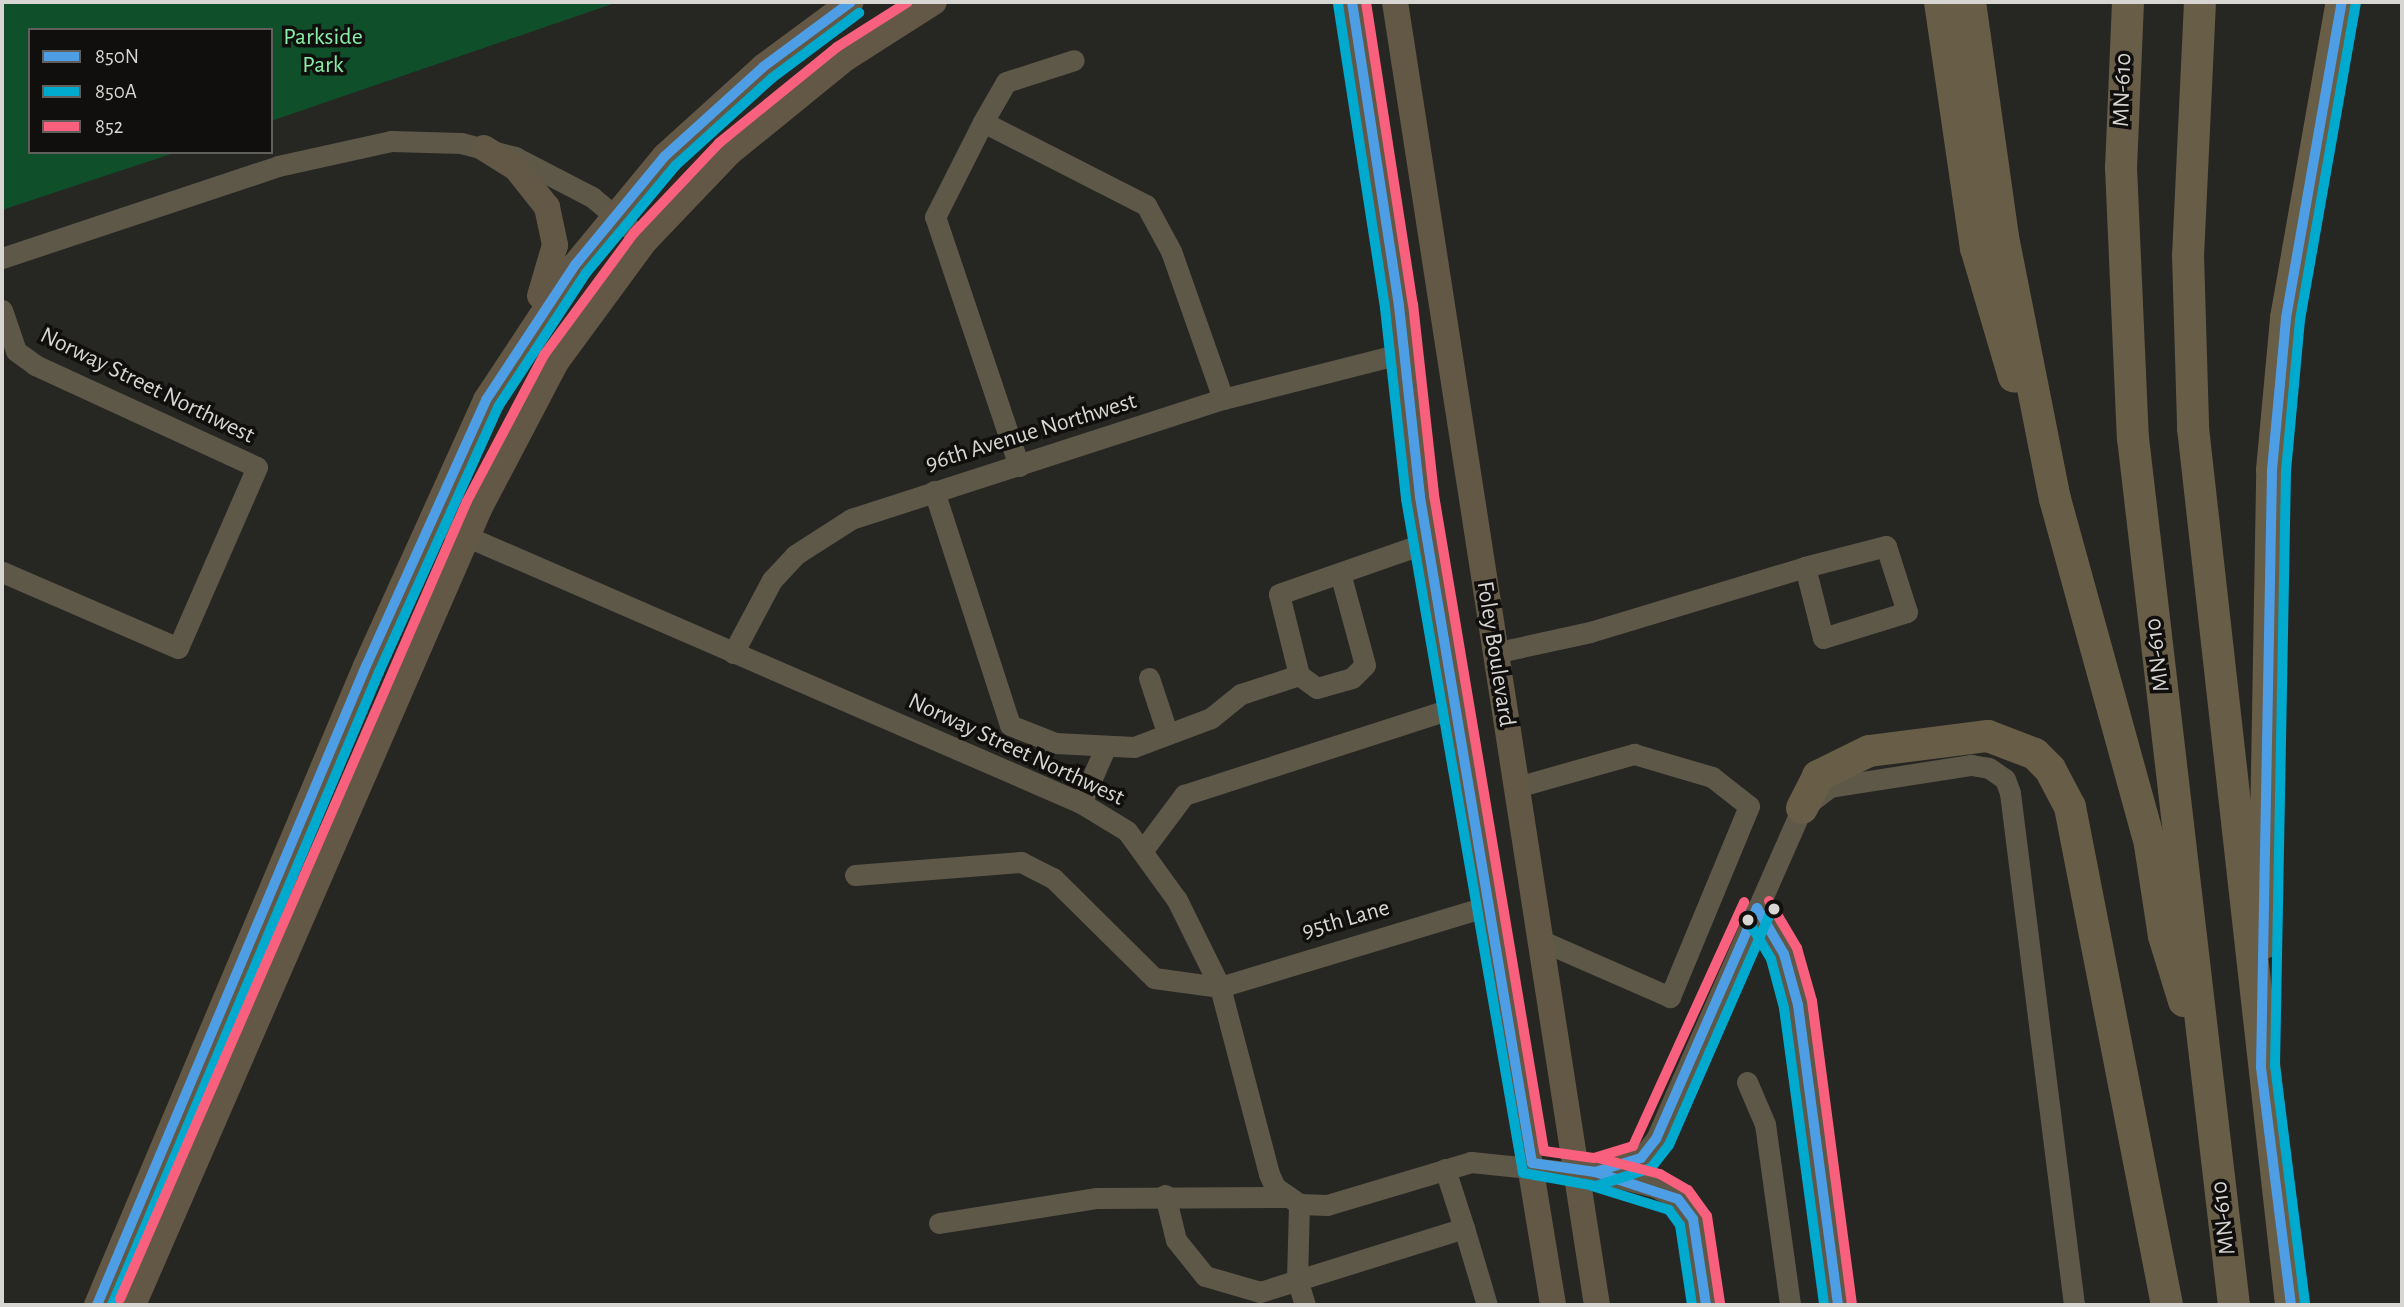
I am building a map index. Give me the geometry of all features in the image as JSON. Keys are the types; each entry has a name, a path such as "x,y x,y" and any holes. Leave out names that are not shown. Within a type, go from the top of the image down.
{"highway":[{"path":"1940,2 1976,248 2055,499 2150,845 2164,936 2208,1078"},
{"path":"1970,2 2003,237 2055,499"},
{"name":"MN-610","path":"2128,2 2121,167 2133,438 2234,1305"},
{"path":"2200,2 2188,256 2193,428 2261,1067 2291,1305"},
{"path":"2261,1067 2272,470 2286,318 2342,2"},
{"path":"1802,808 1818,776 1835,763 1894,747 1988,736 2035,754 2050,769 2070,807 2167,1305"}],"main road":[{"path":"505,370 613,215 719,105 851,2"},
{"path":"133,1305 466,538 556,362 645,241 797,95 934,2"},
{"name":"Foley Boulevard","path":"1352,2 1399,306 1428,542 1532,1163 1553,1305"},
{"name":"Foley Boulevard","path":"1395,2 1435,235 1494,653 1542,941 1586,1172 1597,1305"},
{"path":"97,1305 429,520 533,316 555,245 547,207 533,187 484,148"}],"street":[{"path":"1018,466 935,217 1006,82 1074,60"},
{"path":"983,122 1146,205 1171,251 1223,399"},
{"path":"2,258 337,149 427,141 484,148 568,182 645,241"},
{"name":"Norway Street Northwest","path":"2,310 16,351 35,365 257,467 178,648 2,572"},
{"name":"96th Avenue Northwest","path":"733,653 756,604 795,555 851,519 1223,399 1404,353"},
{"path":"934,491 1010,725 1055,743 1133,747 1167,732 1211,718 1241,694 1299,675"},
{"name":"Norway Street Northwest","path":"429,520 1107,816 1143,850 1177,900 1220,987 1269,1174 1292,1201"},
{"path":"1340,573 1365,665 1352,678 1317,688 1299,675 1279,594 1428,542"},
{"path":"1494,653 1590,632 1805,567 1886,546 1907,612 1824,638 1805,567"},
{"path":"1149,678 1167,732"},
{"path":"1143,850 1184,795 1457,707"},
{"path":"1081,803 1106,746"},
{"path":"1517,788 1634,754 1712,777 1749,806 1670,997 1542,941"},
{"path":"1586,1172 1641,1158 1656,1139 1802,808 1830,786 1971,765 2006,779 2074,1305"},
{"path":"855,875 1021,862 1053,878 1154,978 1220,987"},
{"name":"95th Lane","path":"1220,987 1488,906"},
{"path":"1757,908 1784,954 1798,1006 1838,1305"},
{"path":"1747,1082 1765,1125 1790,1305"},
{"path":"939,1223 1097,1198 1165,1195 1327,1205 1471,1161 1532,1163 1655,1186 1678,1199 1693,1219 1706,1305"},
{"path":"1445,1169 1488,1305"},
{"path":"1165,1195 1176,1240 1205,1276 1259,1292 1464,1228"},
{"path":"1292,1201 1297,1279 1305,1305"}],"green space":[{"name":"Parkside Park","path":"2,2 618,2 273,120 273,28 28,28 28,154 171,154 2,210"}],"transit line":[{"name":"850N","path":"97,1305 366,666 486,400 575,265 665,156 763,67 851,2"},
{"name":"852","path":"120,1299 467,501 544,355 634,233 719,143 837,47 908,2"},
{"name":"850N","path":"1352,2 1399,306 1420,497 1532,1163 1595,1172 1641,1158 1656,1139 1757,908"},
{"name":"852","path":"1366,2 1413,304 1434,495 1544,1151 1594,1158 1633,1146 1744,902"},
{"name":"850N","path":"2291,1305 2261,1067 2272,470 2286,318 2342,2"},
{"name":"850A","path":"1338,4 1385,308 1406,499 1523,1173 1596,1186 1651,1168 1669,1145 1770,914"},
{"name":"850A","path":"2305,1303 2275,1066 2286,471 2300,320 2356,4"},
{"name":"850A","path":"112,1305 379,672 498,407 586,273 675,166 772,78 859,13"},
{"name":"852","path":"1769,901 1797,948 1812,1001 1852,1303"},
{"name":"850N","path":"1757,908 1784,954 1798,1005 1838,1305"},
{"name":"850A","path":"1745,915 1771,959 1784,1008 1824,1305"},
{"name":"852","path":"1598,1158 1660,1174 1688,1190 1707,1216 1720,1303"},
{"name":"850N","path":"1595,1172 1678,1199 1693,1219 1706,1305"},
{"name":"850A","path":"1592,1186 1669,1210 1680,1225 1692,1305"}]}
